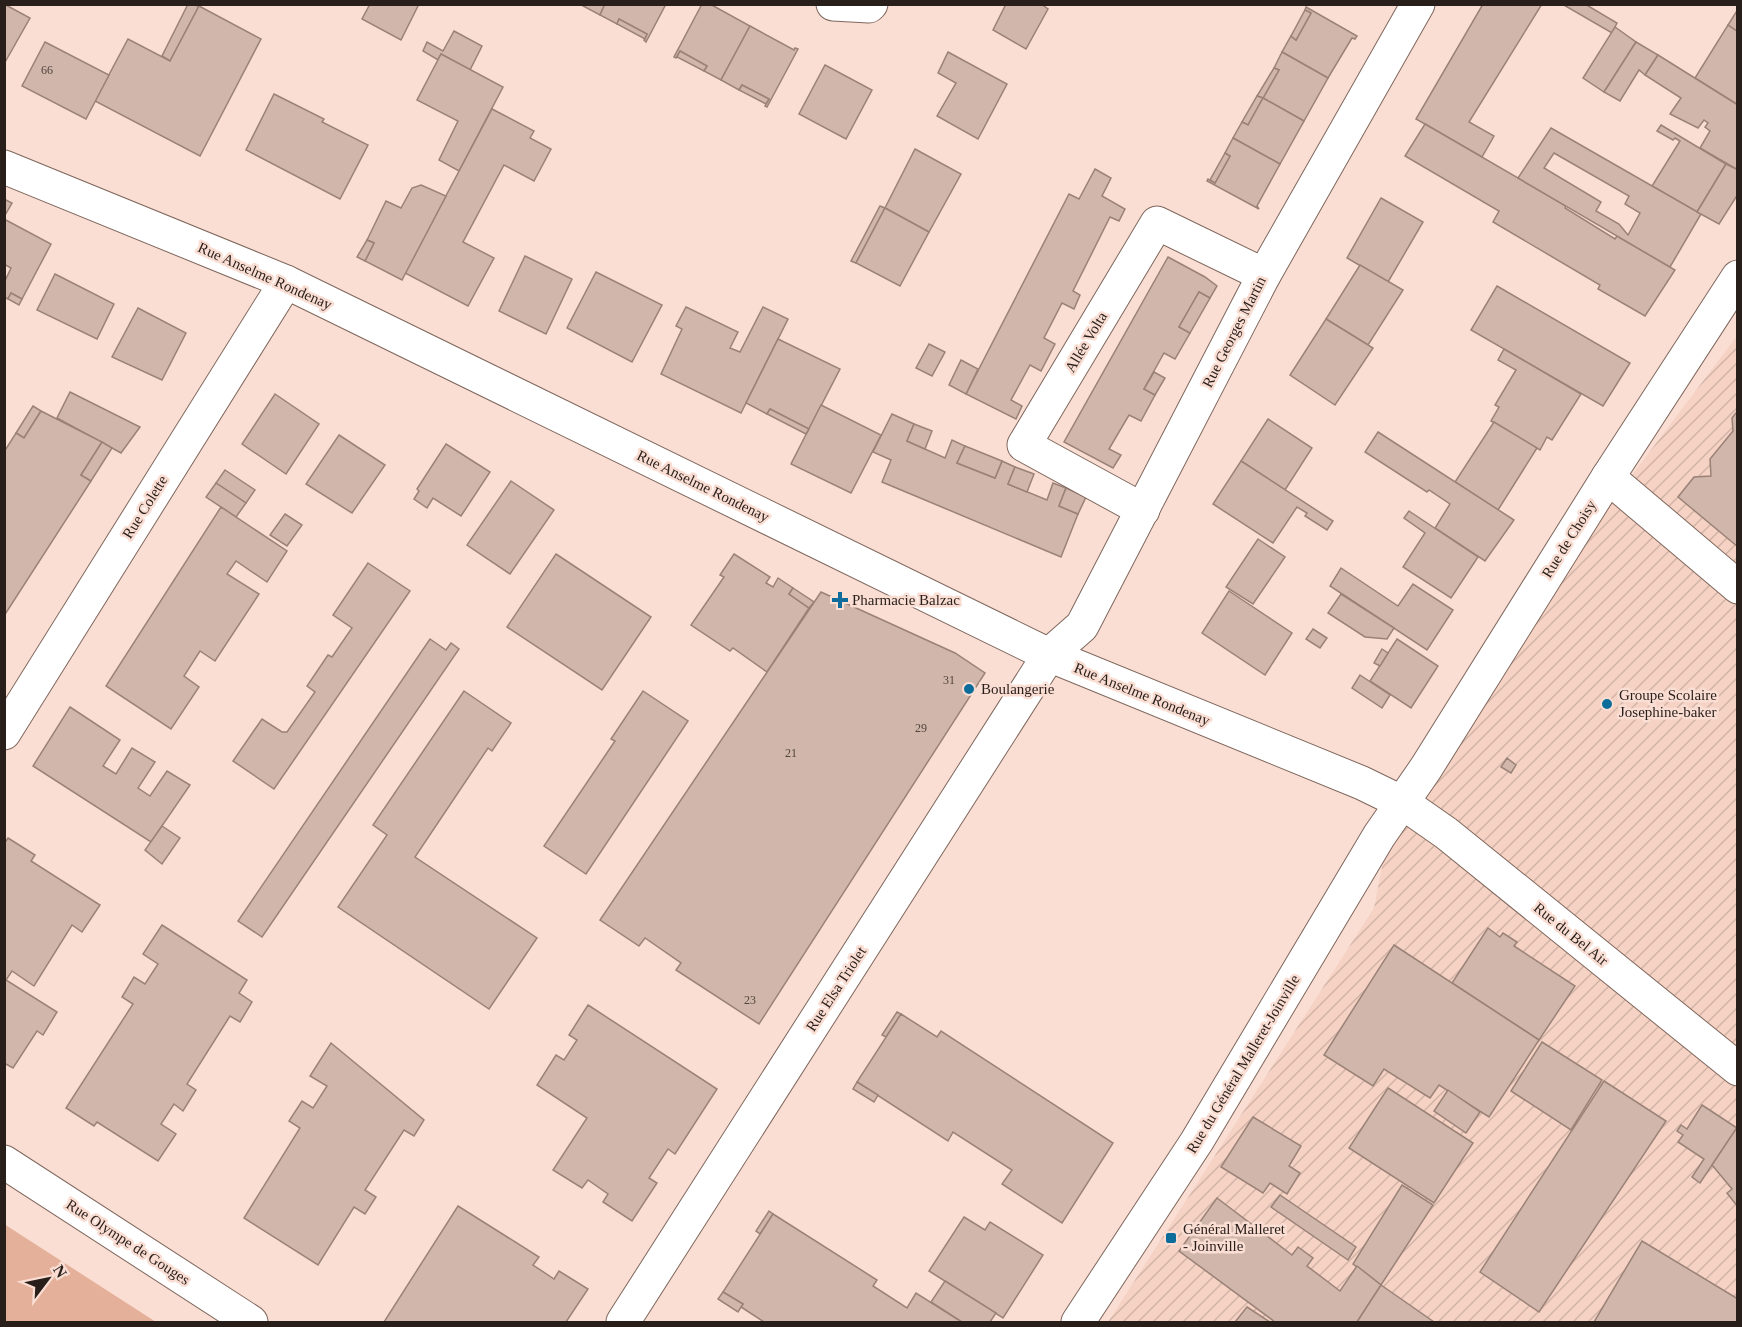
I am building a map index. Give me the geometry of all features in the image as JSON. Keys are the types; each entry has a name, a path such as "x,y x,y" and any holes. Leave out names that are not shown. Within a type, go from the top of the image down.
{"street":[{"path":"833,4 869,6 872,4"},
{"name":"Rue Georges Martin","path":"1049,656 1082,626 1263,275 1418,4"},
{"name":"Rue Anselme Rondenay","path":"4,167 286,282 1049,656 1362,783 1403,803"},
{"name":"Allée Volta","path":"1143,510 1024,445 1157,223 1263,275"},
{"name":"Rue de Choisy","path":"1403,803 1737,277"},
{"name":"Rue Colette","path":"4,732 286,282"},
{"path":"1608,477 1737,587"},
{"name":"Rue Elsa Triolet","path":"622,1323 1049,656"},
{"name":"Rue du Bel Air","path":"1403,803 1446,833 1737,1069"},
{"name":"Rue du Général Malleret-Joinville","path":"1078,1323 1197,1141 1380,836 1403,803"},
{"name":"Rue Olympe de Gouges","path":"4,1162 251,1323"}],"shaded area":[{"path":"1737,336 1737,1322 1108,1322 1374,908 1398,785"},
{"path":"4,1224 156,1322 5,1322"}],"building":[{"path":"4,4 30,18 4,64"},
{"path":"188,4 199,6 170,61 162,56"},
{"path":"370,4 419,4 401,40 362,19"},
{"path":"584,4 605,4 600,15 583,6"},
{"path":"605,4 666,4 646,42 644,40 647,34 619,19 617,24 600,15"},
{"path":"702,4 710,4 750,26 721,80 704,71 707,66 680,51 676,58 674,57"},
{"path":"1006,4 1041,4 1048,9 1026,49 993,30"},
{"path":"1483,4 1542,4 1469,122 1494,136 1482,157 1416,119"},
{"path":"1562,4 1585,4 1617,23 1612,33"},
{"path":"199,6 261,39 200,156 95,101 128,39 170,61"},
{"path":"1306,7 1357,36 1355,39 1352,38 1328,78 1282,52 1291,36 1296,40 1311,13 1305,10"},
{"path":"1738,9 1738,32 1728,25"},
{"path":"1305,10 1311,13 1296,40 1291,36"},
{"path":"619,19 647,34 645,39 617,24"},
{"path":"1728,25 1738,32 1738,105 1695,78"},
{"path":"750,26 794,50 798,49 767,107 765,106 769,99 742,85 739,90 721,80"},
{"path":"1615,27 1636,42 1604,92 1583,78"},
{"path":"454,31 482,46 470,70 441,54 438,60 423,51 427,42 443,51"},
{"path":"45,42 109,75 86,119 22,86"},
{"path":"1636,42 1658,55 1645,75 1639,70 1620,101 1604,92"},
{"path":"680,51 707,66 704,71 677,57"},
{"path":"948,52 1007,84 978,139 937,116 956,83 938,73"},
{"path":"1282,52 1328,78 1304,121 1263,98 1279,70 1274,68"},
{"path":"441,54 503,87 459,171 439,160 458,121 417,100"},
{"path":"1658,55 1738,105 1738,170 1700,148 1710,131 1705,127 1708,123 1704,120 1698,128 1670,114 1681,98 1645,75"},
{"path":"825,65 872,90 846,139 799,114"},
{"path":"1274,68 1279,70 1263,98 1257,96"},
{"path":"742,85 769,99 766,104 739,90"},
{"path":"274,94 324,119 322,122 368,145 340,199 246,150"},
{"path":"1257,96 1263,98 1248,125 1242,122"},
{"path":"1263,98 1304,121 1280,164 1233,138 1242,122 1248,125"},
{"path":"492,109 534,131 530,138 551,149 534,181 504,165 463,242 494,258 468,306 405,273"},
{"path":"1425,124 1566,206 1565,208 1615,239 1617,236 1675,270 1645,316 1598,289 1600,285 1493,222 1499,211 1405,156"},
{"path":"1661,125 1726,164 1697,212 1652,186 1680,141 1675,138 1673,140 1657,131"},
{"path":"1551,128 1701,214 1670,267 1518,178","holes":["1554,153 1629,196 1625,204 1640,213 1628,235 1619,224 1596,211 1601,202 1544,168"]},
{"path":"1233,138 1280,164 1257,206 1259,209 1207,181 1208,179 1215,183 1230,156 1225,153"},
{"path":"915,149 961,174 929,232 885,208"},
{"path":"1225,153 1230,156 1215,183 1210,180"},
{"path":"1726,164 1738,170 1738,194 1719,224 1697,212"},
{"path":"1095,169 1111,178 1102,196 1125,209 1119,221 1110,217 1073,291 1080,295 1074,309 1062,303 1044,338 1055,344 1041,371 1030,365 1011,400 1022,406 1016,419 966,394 1069,194 1079,199"},
{"path":"421,185 446,196 402,280 365,261 374,243 367,240 386,201 401,208 412,188"},
{"path":"1381,198 1423,222 1388,282 1347,258"},
{"path":"4,199 12,203 4,217"},
{"path":"880,206 885,208 856,263 851,261"},
{"path":"885,208 929,232 900,286 856,263"},
{"path":"4,219 51,244 22,299 11,293 8,299 4,297 4,283 11,268 4,264"},
{"path":"367,240 374,243 365,261 357,257"},
{"path":"525,256 572,279 546,334 499,311"},
{"path":"1168,257 1217,286 1210,298 1199,292 1179,327 1190,333 1175,359 1164,353 1144,389 1155,395 1141,421 1129,415 1109,449 1121,455 1113,468 1064,442"},
{"path":"1360,265 1403,290 1368,345 1326,319"},
{"path":"596,272 662,305 632,362 567,328"},
{"path":"55,274 114,304 97,339 37,310"},
{"path":"1497,286 1630,363 1603,406 1471,330"},
{"path":"1199,292 1210,298 1190,333 1179,327"},
{"path":"11,293 22,299 19,305 8,299"},
{"path":"686,307 738,332 730,348 740,352 763,307 788,319 741,413 661,374 682,329 676,326"},
{"path":"138,308 186,333 162,380 112,357"},
{"path":"1326,319 1373,348 1335,405 1290,375"},
{"path":"778,339 840,369 809,429 770,409 767,414 746,403"},
{"path":"929,344 945,352 932,376 916,368"},
{"path":"1504,349 1581,394 1552,440 1547,437 1540,450 1491,421 1499,407 1495,405 1516,370 1498,360"},
{"path":"961,360 978,369 966,394 949,385"},
{"path":"1154,372 1165,378 1155,395 1144,389"},
{"path":"70,392 140,427 121,453 57,418"},
{"path":"275,394 319,424 286,474 242,444"},
{"path":"821,405 881,435 851,493 791,464"},
{"path":"33,406 41,411 24,438 16,433"},
{"path":"770,409 809,429 806,434 767,414"},
{"path":"41,411 102,442 81,475 91,481 4,616 4,452 16,433 24,438"},
{"path":"1738,413 1738,547 1678,497 1694,477 1711,476 1710,459 1733,431 1732,418"},
{"path":"892,414 914,424 907,441 945,458 952,440 965,446 957,463 995,478 1002,461 1015,467 1008,484 1047,500 1053,483 1066,488 1059,506 1078,514 1061,557 882,482 891,460 873,452"},
{"path":"1268,419 1312,448 1285,490 1241,461"},
{"path":"1494,422 1537,448 1498,510 1455,482"},
{"path":"914,424 932,431 925,449 907,441"},
{"path":"1378,432 1514,520 1485,561 1435,528 1450,504 1365,452"},
{"path":"339,435 385,465 352,513 306,484"},
{"path":"102,442 112,448 91,481 81,475"},
{"path":"446,444 490,472 461,516 433,498 427,508 414,499 419,491 417,489"},
{"path":"965,446 1002,461 995,478 957,463"},
{"path":"1241,461 1333,521 1327,530 1305,516 1307,513 1297,507 1273,543 1213,504"},
{"path":"1015,467 1034,474 1027,492 1008,484"},
{"path":"225,470 255,490 246,503 216,483"},
{"path":"511,481 554,510 510,574 467,545"},
{"path":"216,483 246,503 236,517 206,497"},
{"path":"1066,488 1086,497 1078,514 1059,506"},
{"path":"221,507 287,551 267,582 236,561 227,574 259,594 215,661 200,651 184,676 199,687 171,729 106,686"},
{"path":"1409,511 1478,557 1451,598 1403,567 1425,533 1404,518"},
{"path":"285,514 302,525 287,546 270,535"},
{"path":"1258,539 1285,557 1253,604 1226,587"},
{"path":"556,554 651,617 602,690 507,627"},
{"path":"734,554 770,577 766,583 773,587 778,578 793,588 789,594 809,608 767,672 733,648 730,651 691,625 724,577 720,575"},
{"path":"368,563 410,591 274,789 233,761 262,719 282,732 287,732 315,692 307,686 328,655 332,657 352,628 333,615"},
{"path":"1341,568 1398,606 1413,584 1453,610 1427,650 1330,586"},
{"path":"793,588 814,602 809,608 789,594"},
{"path":"1229,591 1292,633 1265,675 1202,633"},
{"path":"821,592 955,653 985,673 759,1024 676,970 681,963 645,938 639,946 600,920"},
{"path":"1341,594 1394,628 1387,639 1365,637 1328,613"},
{"path":"1313,629 1327,638 1320,648 1306,639"},
{"path":"430,639 446,650 451,643 459,649 262,937 238,921"},
{"path":"1397,639 1438,666 1411,708 1370,681"},
{"path":"1382,649 1388,653 1380,666 1374,663"},
{"path":"1360,675 1390,695 1382,708 1352,688"},
{"path":"464,691 511,723 492,751 488,748 415,857 537,938 489,1009 338,907 387,835 373,825"},
{"path":"643,691 688,721 586,874 544,846 615,741 611,739"},
{"path":"70,707 120,740 103,766 116,774 132,748 155,762 138,788 150,796 167,771 190,785 151,842 33,766"},
{"path":"1507,758 1516,765 1511,773 1501,767"},
{"path":"162,826 180,838 162,864 145,850"},
{"path":"8,838 35,855 31,861 100,905 82,932 72,925 34,986 12,971 6,980 57,1012 43,1035 37,1031 13,1068 4,1063 4,844"},
{"path":"162,925 247,980 239,993 252,1002 240,1022 230,1016 187,1084 196,1090 183,1111 174,1104 161,1124 176,1134 158,1161 97,1122 94,1126 66,1108 133,1004 122,997 134,977 145,984 158,964 143,954"},
{"path":"1488,928 1500,937 1503,933 1517,942 1514,946 1575,986 1539,1040 1452,983"},
{"path":"1394,945 1539,1040 1489,1117 1439,1085 1430,1098 1384,1069 1373,1086 1324,1055"},
{"path":"588,1005 717,1089 675,1154 668,1149 649,1178 657,1183 632,1221 603,1202 608,1194 588,1180 582,1188 553,1170 587,1118 537,1085 556,1055 564,1060 577,1040 569,1035"},
{"path":"897,1012 901,1014 886,1037 882,1035"},
{"path":"901,1014 937,1037 941,1031 1113,1143 1062,1223 1002,1184 1012,1170 953,1132 948,1141 857,1082"},
{"path":"1542,1042 1602,1080 1571,1130 1511,1091"},
{"path":"331,1043 424,1120 414,1136 404,1130 365,1190 376,1197 365,1214 354,1207 318,1265 244,1218 300,1128 289,1121 302,1101 313,1108 327,1086 310,1076"},
{"path":"1604,1081 1666,1121 1539,1312 1480,1272"},
{"path":"857,1082 878,1095 874,1102 853,1089"},
{"path":"1388,1088 1473,1143 1434,1203 1349,1148"},
{"path":"1448,1090 1480,1112 1466,1133 1434,1111"},
{"path":"1702,1105 1737,1128 1700,1183 1692,1177 1704,1159 1678,1142 1683,1135 1677,1131 1681,1125 1687,1129"},
{"path":"1253,1117 1301,1146 1289,1166 1300,1173 1287,1194 1270,1183 1263,1193 1221,1167"},
{"path":"1736,1129 1738,1131 1738,1207 1727,1193 1732,1189 1712,1165"},
{"path":"1402,1185 1433,1205 1381,1285 1353,1264"},
{"path":"1280,1195 1356,1247 1348,1260 1271,1207"},
{"path":"1217,1198 1292,1255 1298,1247 1313,1258 1307,1266 1340,1291 1357,1266 1381,1285 1357,1322 1275,1322 1179,1251"},
{"path":"458,1206 539,1257 533,1265 554,1279 559,1271 588,1289 566,1322 384,1322"},
{"path":"769,1211 773,1214 760,1234 756,1231"},
{"path":"773,1214 877,1280 873,1286 907,1308 916,1293 962,1322 764,1322 741,1307 743,1304 723,1292"},
{"path":"964,1217 985,1230 990,1222 1043,1255 1003,1318 929,1271"},
{"path":"1642,1241 1738,1299 1738,1322 1594,1322"},
{"path":"945,1281 996,1313 990,1322 962,1322 931,1302"},
{"path":"1381,1285 1434,1322 1357,1322"},
{"path":"723,1292 743,1304 738,1312 718,1299"},
{"path":"1247,1307 1270,1322 1235,1322"}],"place":[{"name":"Pharmacie Balzac","path":"840,600"},
{"name":"Boulangerie","path":"969,689"},
{"name":"Groupe Scolaire Josephine-baker","path":"1607,704"},
{"name":"Général Malleret - Joinville","path":"1171,1238"}]}
